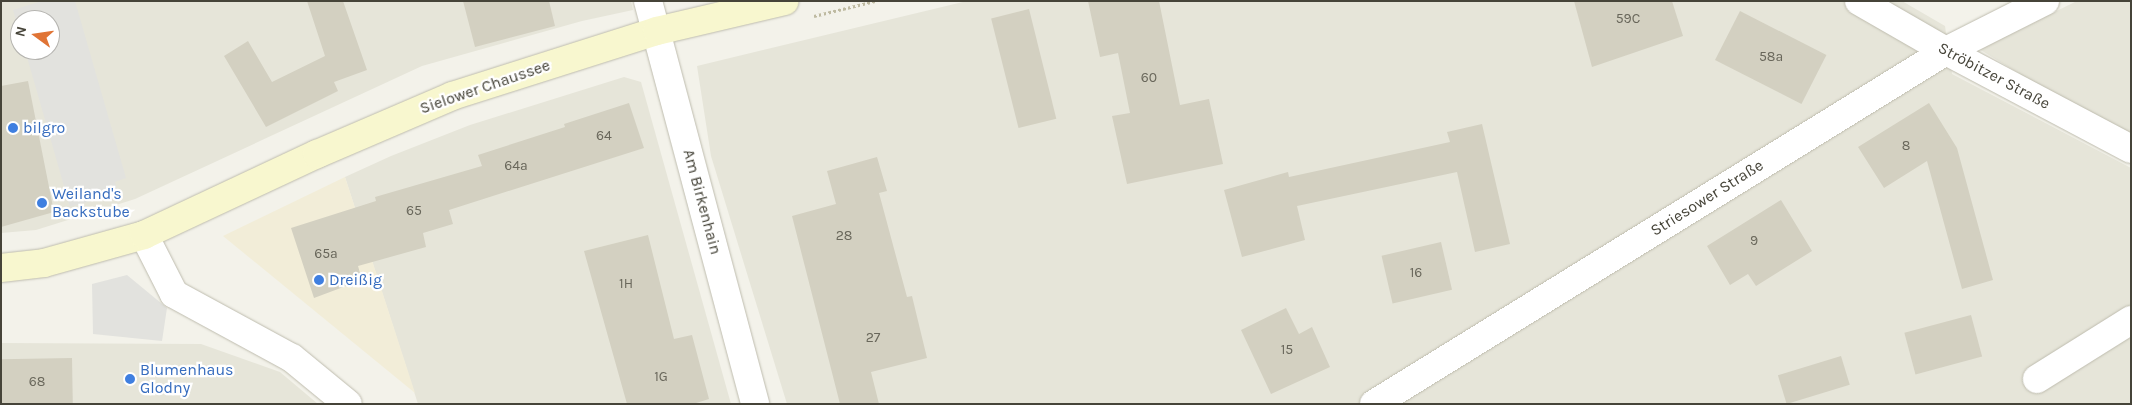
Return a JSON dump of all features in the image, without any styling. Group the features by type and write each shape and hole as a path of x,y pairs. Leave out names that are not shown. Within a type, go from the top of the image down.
{"main road":[{"name":"Sielower Chaussee","path":"1,268 44,263 144,235 317,154 452,96 657,31 785,1"}],"street":[{"name":"Am Birkenhain","path":"648,1 755,404"},
{"name":"Ströbitzer Straße","path":"1859,1 1946,51 2131,148"},
{"name":"Striesower Straße","path":"1374,404 1946,51 2045,1"},
{"path":"144,235 174,294 292,358 348,404"},
{"path":"2037,379 2131,320"}],"shaded area":[{"path":"1,1 631,1 633,10 582,21 422,66 135,199 36,230 1,233"},
{"path":"42,1 75,1 126,178 115,182 118,193 70,207 28,60 60,60 60,10 13,10"},
{"path":"967,1 1902,1 1945,26 1952,74 2131,168 2131,404 787,404 711,156 697,66"},
{"path":"2077,1 2131,1 2131,138 2099,122 1979,49"},
{"path":"624,77 641,82 731,404 418,404 345,177 391,156 470,125"},
{"path":"345,177 415,393 223,236"},
{"path":"127,275 167,308 162,341 93,334 92,284"},
{"path":"1,343 201,344 280,372 318,404 1,404"}],"building":[{"path":"307,1 343,1 367,70 334,82 338,91 266,127 224,56 248,41 272,82 325,56"},
{"path":"463,1 549,1 555,26 475,47"},
{"path":"1088,1 1159,1 1180,105 1209,99 1223,164 1127,184 1112,116 1130,113 1118,53 1100,57"},
{"path":"1574,1 1672,1 1683,36 1592,67"},
{"path":"1029,9 1056,119 1018,128 991,18"},
{"path":"1740,11 1826,55 1801,104 1715,60"},
{"path":"28,81 54,212 1,227 1,86"},
{"path":"629,103 644,148 449,210 453,224 423,233 426,247 358,266 362,280 314,298 291,228 376,201 375,197 482,166 478,155 565,127 564,124"},
{"path":"1929,103 1957,148 1993,280 1962,289 1927,161 1884,188 1858,147"},
{"path":"1482,124 1510,244 1475,252 1457,172 1297,206 1305,240 1242,257 1224,190 1288,172 1289,177 1450,142 1447,132"},
{"path":"877,157 887,191 879,193 907,297 912,296 927,358 871,372 879,404 840,404 792,216 836,204 827,171"},
{"path":"1781,200 1812,251 1756,286 1748,274 1730,285 1707,246"},
{"path":"648,235 674,339 692,335 709,399 693,404 627,404 584,251"},
{"path":"1441,242 1452,290 1393,303 1382,256"},
{"path":"1286,308 1299,334 1312,327 1330,367 1271,394 1241,330"},
{"path":"1971,315 1982,357 1915,374 1904,333"},
{"path":"1841,356 1850,385 1787,404 1778,375"},
{"path":"72,358 73,404 2,404 1,359"}],"place":[{"name":"bilgro","path":"13,128"},
{"name":"Weiland's Backstube","path":"42,203"},
{"name":"Dreißig","path":"319,280"},
{"name":"Blumenhaus Glodny","path":"130,379"}]}
